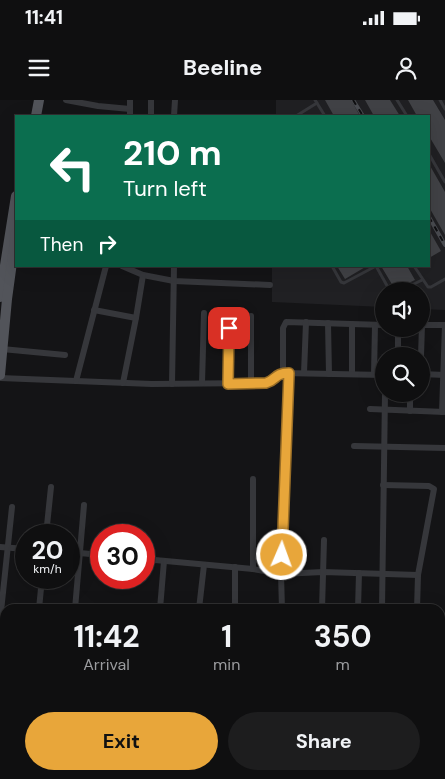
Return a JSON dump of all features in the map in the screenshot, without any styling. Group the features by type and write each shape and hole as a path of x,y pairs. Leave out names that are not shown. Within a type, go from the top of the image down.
{"main road":[{"path":"30,115 32,100"},
{"path":"36,115 39,100"},
{"path":"0,297 1,278 15,201"},
{"path":"0,376 15,242"}],"street":[{"path":"66,100 98,103 130,113 130,100"},
{"path":"151,100 151,115"},
{"path":"174,115 175,100"},
{"path":"76,382 106,267"},
{"path":"124,267 143,275 174,281 270,285"},
{"path":"172,384 174,267"},
{"path":"123,383 143,275"},
{"path":"94,310 136,318"},
{"path":"228,384 230,310"},
{"path":"202,383 204,313"},
{"path":"251,316 251,383"},
{"path":"304,373 306,322"},
{"path":"282,604 286,373 284,324 306,322 375,325"},
{"path":"328,323 329,374"},
{"path":"352,324 352,374"},
{"path":"370,410 444,412 445,325 430,325"},
{"path":"0,376 76,382 228,384 270,382 276,375 286,373 374,374 376,337"},
{"path":"2,348 65,355"},
{"path":"430,374 444,374"},
{"path":"382,604 385,402"},
{"path":"410,402 410,411"},
{"path":"354,446 445,448"},
{"path":"253,478 253,569"},
{"path":"383,485 429,486 434,488 429,525 418,575 417,604"},
{"path":"47,524 51,486"},
{"path":"80,543 84,505"},
{"path":"0,604 3,548 12,507"},
{"path":"322,604 324,540"},
{"path":"155,560 235,567 282,574 323,572 418,575"},
{"path":"160,604 164,561"},
{"path":"200,604 204,564"},
{"path":"234,604 235,567"},
{"path":"358,604 359,573"},
{"path":"39,604 41,589"},
{"path":"75,604 76,589"},
{"path":"0,608 0,621"}],"lane":[{"path":"397,100 406,115"},
{"path":"440,100 445,109"},
{"path":"297,115 316,102 323,115"},
{"path":"430,156 445,182"},
{"path":"333,267 341,282 344,283 374,267"},
{"path":"377,267 385,282"},
{"path":"415,267 422,280 430,288 445,279"},
{"path":"418,282 422,280"}],"shaded area":[{"path":"276,100 445,100 445,310 430,309 430,282 375,282 375,307 272,302 272,267 430,267 430,115 276,115"}],"building":[{"path":"325,100 351,100 359,115 333,115"},
{"path":"365,100 390,100 399,115 373,115"},
{"path":"408,100 433,100 445,120 445,163 430,138 430,115 416,115"},
{"path":"430,166 445,192 445,235 430,209"},
{"path":"430,232 441,251 430,257"},
{"path":"338,267 365,267 345,279"},
{"path":"382,267 408,267 415,280 411,282 391,282"}],"railway":[{"path":"353,100 362,115"},
{"path":"430,219 445,245"}],"route":[{"path":"229,328 228,384 266,383 270,382 278,374 289,373 282,555"}]}
